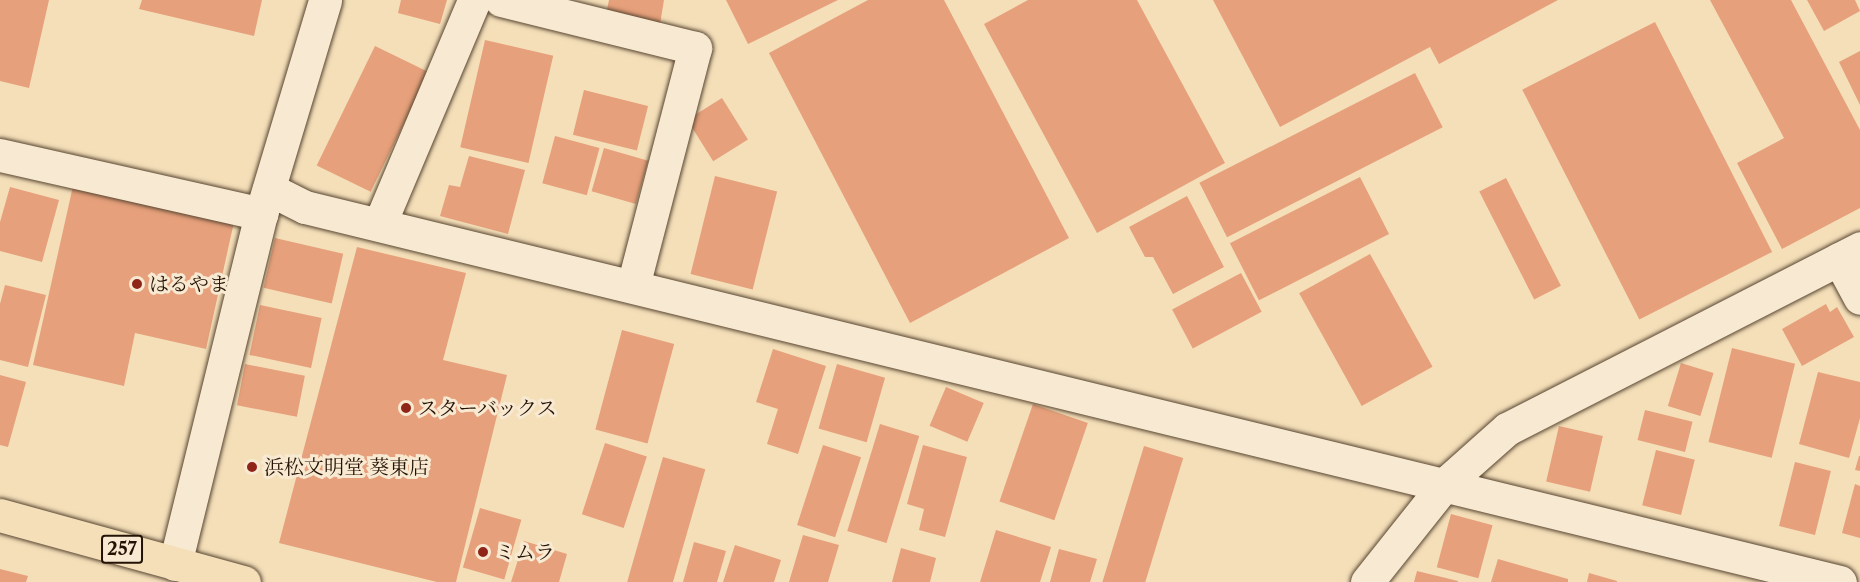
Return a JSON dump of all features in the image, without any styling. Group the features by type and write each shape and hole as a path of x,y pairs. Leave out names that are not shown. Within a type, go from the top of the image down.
{"highway":[{"name":"257","path":"0,515 244,582"}],"street":[{"path":"175,564 265,202 325,0"},
{"path":"380,223 474,0"},
{"path":"501,0 695,48 633,286"},
{"path":"0,155 305,207 380,223 933,363 1445,484 1840,582"},
{"path":"1367,582 1445,484 1508,429 1850,254 1860,298"}],"building":[{"path":"0,0 49,0 29,88 0,81"},
{"path":"142,0 262,0 254,36 139,9"},
{"path":"401,0 447,0 440,24 398,13"},
{"path":"609,0 664,0 660,24 606,14"},
{"path":"726,0 838,0 748,44"},
{"path":"868,0 944,0 1069,238 910,323 769,53"},
{"path":"1028,0 1137,0 1225,163 1097,233 984,24"},
{"path":"1213,0 1558,0 1439,64 1430,47 1280,127"},
{"path":"1710,0 1791,0 1860,130 1860,208 1782,249 1737,163 1784,138"},
{"path":"1807,0 1855,0 1860,11 1824,31"},
{"path":"1655,22 1772,252 1639,320 1522,90"},
{"path":"485,40 553,56 528,163 460,147"},
{"path":"375,46 429,72 371,192 317,166"},
{"path":"1860,51 1860,105 1839,62"},
{"path":"1415,73 1443,127 1227,237 1199,183"},
{"path":"584,90 648,106 637,151 573,135"},
{"path":"722,98 748,140 713,161 687,120"},
{"path":"555,136 599,148 587,195 542,183"},
{"path":"604,148 648,161 636,204 592,191"},
{"path":"469,156 525,170 508,234 440,216 449,185 460,187"},
{"path":"715,176 777,191 753,289 691,274"},
{"path":"1360,177 1389,234 1259,300 1230,243"},
{"path":"1506,178 1561,286 1534,299 1479,192"},
{"path":"73,186 234,222 206,349 135,333 124,386 33,365"},
{"path":"10,187 59,200 42,262 0,251 0,222"},
{"path":"1187,196 1224,267 1173,294 1153,257 1145,257 1129,227"},
{"path":"275,238 343,254 332,303 264,288"},
{"name":"スターバックス","path":"357,247 466,273 443,360 507,375 456,582 437,582 279,543"},
{"path":"1370,254 1433,367 1362,406 1299,293"},
{"path":"1241,273 1262,312 1193,348 1172,310"},
{"path":"5,285 46,295 28,367 0,360 0,304"},
{"path":"1826,304 1830,312 1837,307 1854,337 1802,366 1782,329"},
{"path":"260,305 322,318 311,368 249,355"},
{"path":"622,330 674,344 648,443 595,429"},
{"path":"1732,348 1795,364 1772,458 1709,442"},
{"path":"773,349 826,366 798,454 767,444 778,409 756,402"},
{"path":"1681,363 1714,373 1700,416 1668,406"},
{"path":"245,364 305,376 297,417 237,405"},
{"path":"837,364 885,378 867,442 819,428"},
{"path":"1818,372 1860,382 1860,418 1849,458 1799,444"},
{"path":"0,375 26,382 8,447 0,445"},
{"path":"946,387 984,403 967,442 930,426"},
{"path":"1033,404 1088,423 1054,520 999,501"},
{"path":"1645,410 1693,422 1685,452 1638,440"},
{"path":"880,424 919,436 886,543 847,531"},
{"path":"1559,426 1603,436 1590,492 1546,482"},
{"path":"605,443 647,457 624,528 582,514"},
{"path":"823,445 861,457 835,537 797,525"},
{"path":"923,445 967,457 945,537 919,530 924,509 907,504"},
{"path":"1144,446 1183,458 1145,582 1102,582"},
{"path":"1656,450 1695,460 1681,515 1642,505"},
{"path":"1860,456 1860,471 1855,470"},
{"path":"663,457 705,469 673,582 627,582"},
{"path":"1795,462 1831,471 1815,535 1779,526"},
{"path":"1855,484 1860,486 1860,538 1842,533"},
{"path":"480,508 521,520 504,579 463,568"},
{"path":"1451,514 1493,525 1478,578 1437,567"},
{"path":"996,530 1051,547 1040,582 980,582"},
{"path":"803,535 839,545 828,582 789,582"},
{"path":"524,541 567,554 559,582 511,582"},
{"path":"694,542 726,551 717,582 683,582"},
{"path":"735,545 781,560 774,582 723,582"},
{"path":"901,548 936,558 930,582 892,582"},
{"path":"1059,549 1097,559 1090,582 1050,582"},
{"path":"1498,559 1568,579 1568,582 1491,582"},
{"path":"0,569 28,576 26,582 0,582"},
{"path":"1417,571 1458,581 1458,582 1414,582"},
{"path":"1589,573 1617,581 1617,582 1587,582"}],"place":[{"name":"はるやま","path":"137,284"},
{"name":"スターバックス","path":"406,408"},
{"name":"浜松文明堂 葵東店","path":"252,467"},
{"name":"ミムラ","path":"483,552"}]}
